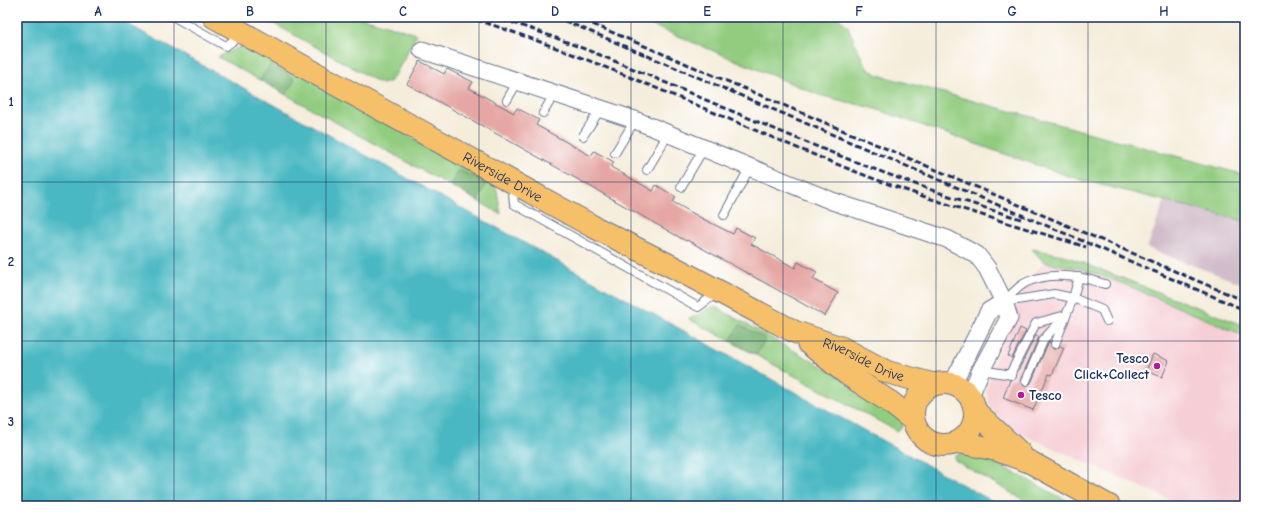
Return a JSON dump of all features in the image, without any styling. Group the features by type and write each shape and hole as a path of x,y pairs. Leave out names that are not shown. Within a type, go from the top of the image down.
{"main road":[{"name":"Riverside Drive","path":"214,17 235,39 511,181 794,332 842,348 887,372 943,384 960,386 973,404 1030,462"},
{"name":"Riverside Drive","path":"794,332 847,374 890,402 913,420 918,431 930,442 944,445 959,442 998,450 1030,462 1109,506"},
{"path":"913,420 914,404 917,398 924,390 943,384"},
{"path":"959,442 970,431 975,419 973,404"}],"street":[{"path":"422,50 634,120 832,201 947,239 977,255 987,268 1004,302 1008,318 981,370 973,404"},
{"path":"943,384 989,311 1004,302"}],"lane":[{"path":"174,17 235,39"},
{"path":"507,100 518,81"},
{"path":"543,113 555,93"},
{"path":"584,136 601,108"},
{"path":"615,152 634,120"},
{"path":"647,170 668,134"},
{"path":"681,188 704,148"},
{"path":"724,215 750,168"},
{"path":"511,181 514,204 698,307 718,292"},
{"path":"1004,302 1026,282 1063,275 1079,277 1105,284"},
{"path":"1055,344 1073,298 1079,277"},
{"path":"1004,302 1054,294 1073,298 1102,310 1107,321"},
{"path":"981,370 1011,375 1036,323 1066,315"},
{"path":"1026,380 1044,339 1066,315"}],"shaded area":[{"path":"1165,200 1245,221 1245,285 1147,248"},
{"path":"1044,262 1082,269 1124,284 1245,336 1245,506 1184,506 1012,430 990,408 986,390 995,360 1026,282"}],"green space":[{"path":"262,17 359,17 417,34 394,77 389,82 382,84"},
{"path":"632,17 836,17 847,25 866,67 878,75 1245,175 1245,221 1074,178 872,108 819,95"},
{"path":"246,44 496,185 501,214 218,57"},
{"path":"271,64 295,79 286,95 260,80"},
{"path":"459,170 486,183 478,201 450,185"},
{"path":"1032,249 1063,255 1245,326 1245,336 1124,284 1082,269 1044,262"},
{"path":"714,306 873,395 902,422 902,427 897,431 689,319"},
{"path":"740,325 766,339 756,355 730,341"},
{"path":"967,453 992,461 1077,506 1034,506 956,461 954,458 956,455"}],"water":[{"path":"17,17 115,17 1001,506 17,506"}],"building":[{"path":"420,61 444,74 447,69 473,82 469,88 514,113 517,108 539,120 536,125 591,156 594,151 614,162 611,167 653,191 656,185 676,197 673,202 705,220 733,234 736,228 755,238 751,244 795,268 798,262 817,272 813,279 838,293 825,316 687,240 686,241 407,84"},
{"path":"1020,328 1026,331 1012,358 1008,356"},
{"path":"1036,335 1039,337 1021,379 1024,386 1031,383 1049,341 1053,349 1060,346 1064,348 1052,375 1049,374 1033,410 1003,398 1010,380 1016,378 1017,373"},
{"name":"Tesco Click+Collect","path":"1153,354 1169,361 1162,377 1146,371"}],"railway":[{"path":"468,17 567,52 887,184 943,203 1086,247"},
{"path":"495,17 562,40 628,66 790,136 855,162 954,198 1021,219"},
{"path":"556,17 1245,310"},
{"path":"576,17 1245,301"}],"place":[{"name":"Tesco Click+Collect","path":"1157,366"},
{"name":"Tesco","path":"1021,395"}]}
